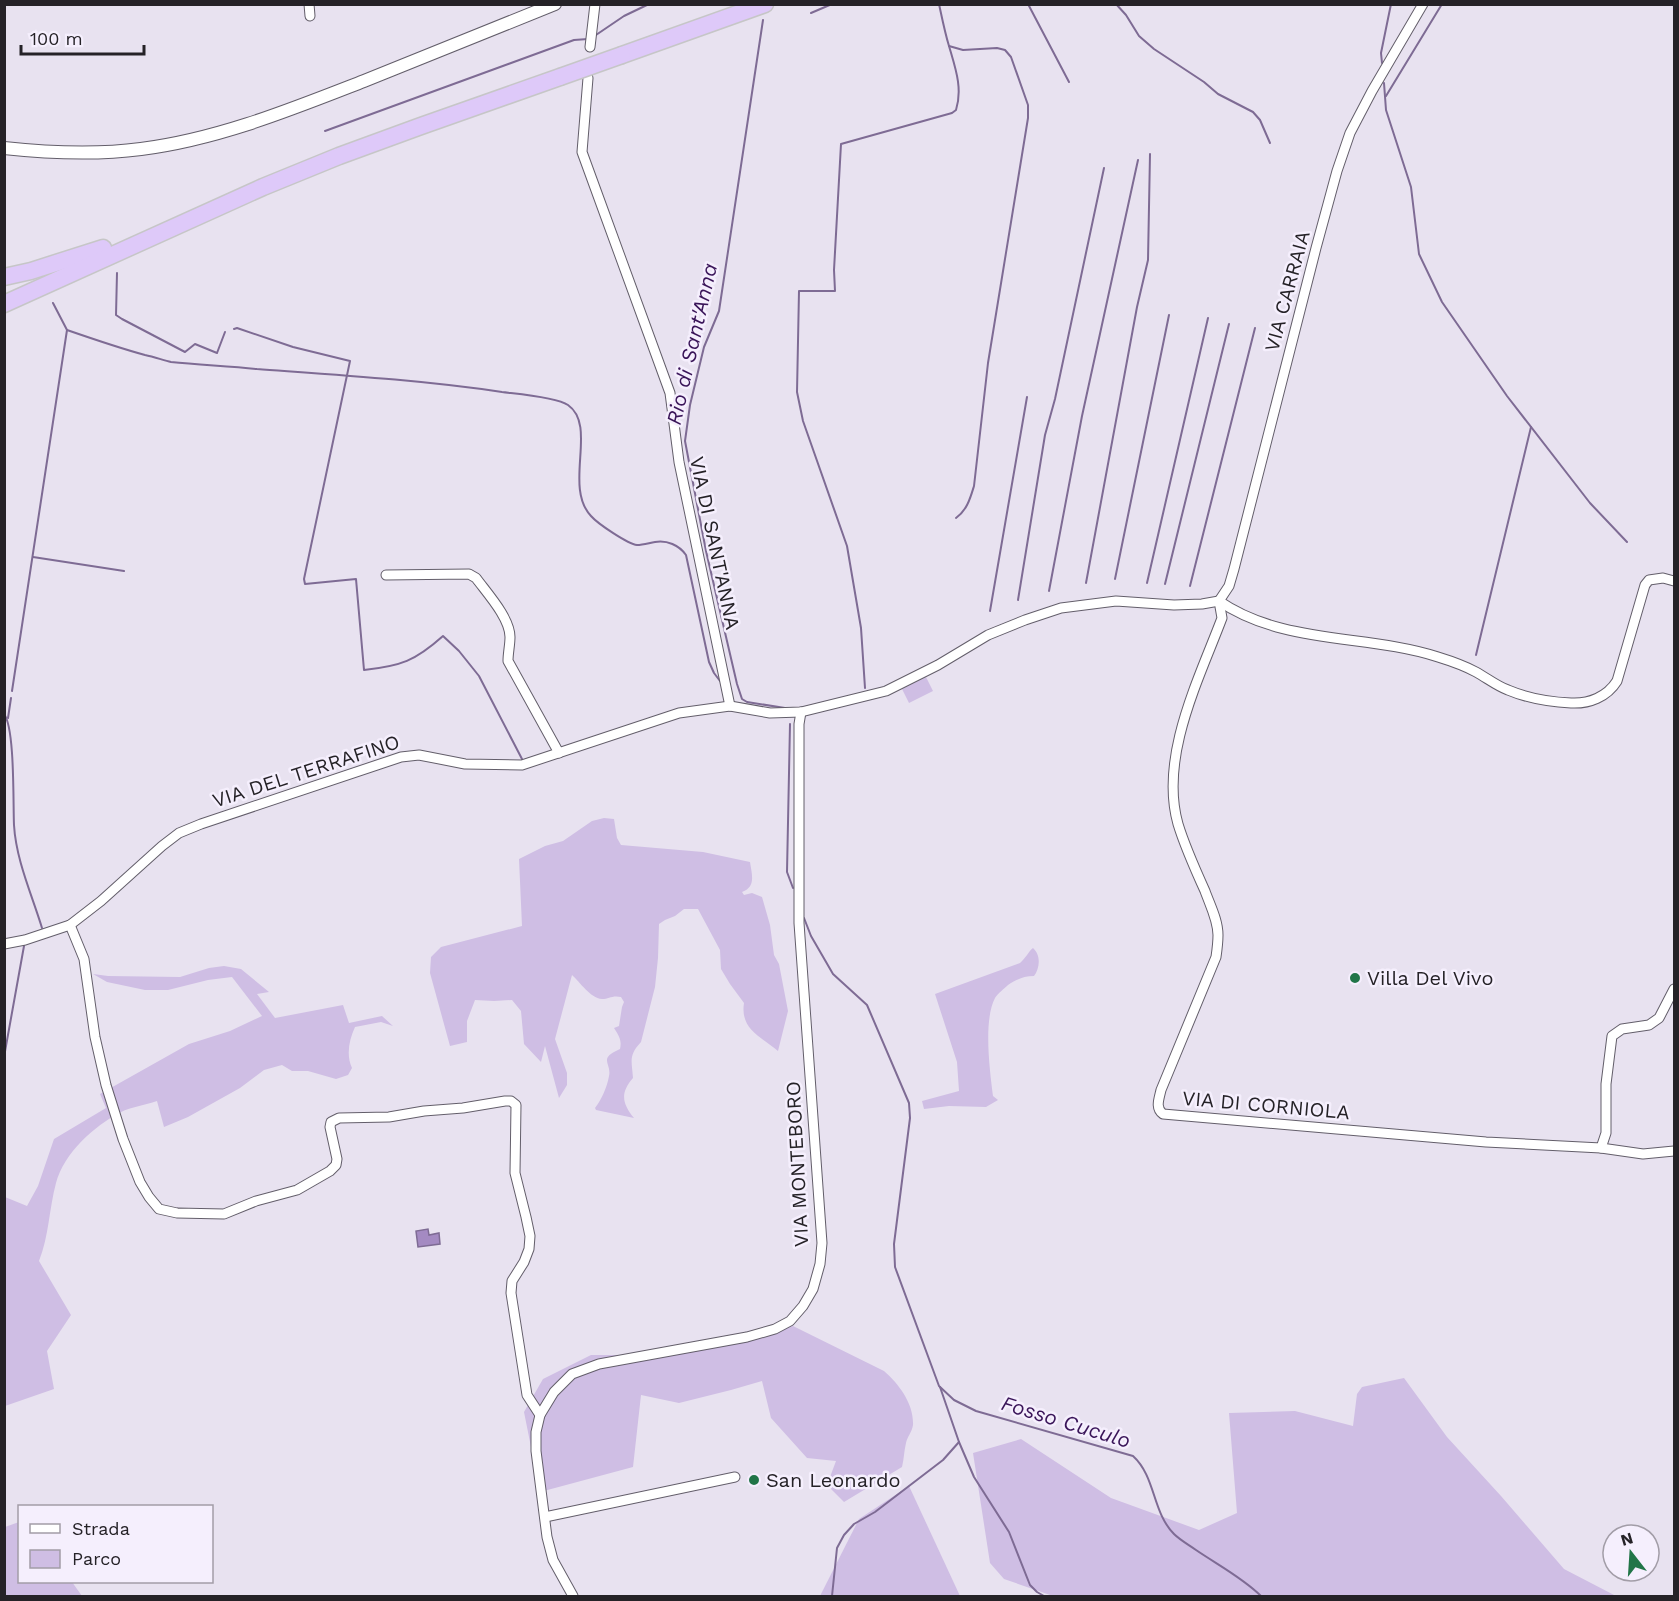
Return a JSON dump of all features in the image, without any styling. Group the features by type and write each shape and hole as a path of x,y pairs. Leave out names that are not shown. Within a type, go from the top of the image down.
{"highway":[{"path":"620,51 733,4"},
{"path":"4,293 307,157 765,4"},
{"path":"4,304 263,187 558,73"},
{"path":"4,277 32,271 103,248"},
{"path":"4,312 70,274"}],"main road":[{"path":"4,148 100,152 141,149 207,136 301,105 555,4"}],"street":[{"path":"309,4 310,16"},
{"path":"591,41 595,4"},
{"name":"VIA CARRAIA","path":"1219,601 1229,586 1234,569 1337,171 1350,133 1423,4"},
{"name":"VIA DI SANT'ANNA","path":"588,78 582,152 670,393 679,462 730,706"},
{"path":"386,575 468,574 476,578 508,624 510,637 508,661 559,753"},
{"path":"1219,601 1235,612 1295,632 1393,646 1427,654 1473,670 1507,690 1537,699 1586,703 1611,691 1617,681 1645,585 1649,579 1674,581"},
{"name":"VIA DEL TERRAFINO","path":"4,944 25,940 70,925 179,833 401,757 419,755 465,764 522,765 679,713 730,706 770,713 801,712 886,690 988,635 1061,608 1116,602 1174,605 1219,601"},
{"name":"VIA DI CORNIOLA","path":"1219,601 1222,618 1179,735 1173,781 1178,823 1214,913 1218,934 1216,957 1161,1090 1159,1111 1163,1114 1233,1121 1486,1142 1601,1148"},
{"name":"VIA MONTEBORO","path":"573,1596 553,1560 547,1537 536,1451 536,1432 540,1415 554,1392 572,1374 599,1364 775,1329 790,1321 803,1306 813,1289 820,1264 822,1243 799,922 799,724 801,712"},
{"path":"70,925 83,953 95,1038 106,1085 123,1139 140,1182 148,1197 159,1209 177,1213 224,1214 256,1201 297,1190 330,1171 336,1165 337,1159 330,1127 332,1122 339,1118 389,1116 505,1101 511,1101 516,1105 515,1173 530,1236 524,1262 512,1281 511,1293 527,1395 540,1415"},
{"path":"1674,989 1659,1018 1648,1025 1622,1029 1612,1036 1607,1065 1606,1133 1601,1148 1643,1154 1674,1151"},
{"path":"545,1517 735,1477"}],"green space":[{"path":"926,677 933,691 909,703 902,689"},
{"path":"604,818 614,819 617,838 621,845 703,852 750,862 751,884 742,892 744,895 752,893 762,897 788,1011 778,1051 748,1026 744,1003 721,969 720,950 698,909 684,909 659,924 655,987 641,1042 632,1055 633,1078 624,1093 627,1108 634,1118 595,1108 606,1089 609,1072 607,1059 613,1052 620,1049 620,1038 614,1028 619,1026 624,1002 621,997 598,998 589,993 572,975 555,1039 567,1073 567,1085 559,1098 545,1046 541,1062 524,1044 521,1011 512,1000 475,1000 467,1021 467,1042 450,1046 430,973 431,957 441,947 522,926 519,859 545,846 563,841 592,821"},
{"path":"1033,948 1039,962 1034,976 1021,978 1008,985 996,996 991,1008 988,1033 989,1061 993,1096 998,1100 986,1107 949,1106 924,1109 922,1101 959,1091 957,1062 935,994 1020,963"},
{"path":"224,966 241,969 269,992 257,994 275,1018 343,1005 349,1023 382,1016 393,1026 381,1022 355,1027 349,1048 352,1068 348,1075 336,1079 308,1071 292,1071 282,1065 264,1070 240,1088 188,1117 164,1127 157,1101 121,1112 81,1142 66,1161 56,1183 45,1242 39,1261 71,1315 47,1351 54,1389 5,1406 5,1197 27,1206 38,1186 54,1139 106,1108 100,1094 189,1044 230,1031 262,1016 232,977 208,980 168,990 145,990 107,982 93,974 180,977"},
{"path":"793,1326 884,1371 900,1388 913,1417 912,1430 907,1441 902,1467 844,1502 827,1485 836,1461 807,1458 771,1418 762,1381 679,1403 641,1395 633,1467 540,1492 524,1412 543,1379 591,1355 622,1355 774,1334"},
{"path":"1404,1378 1447,1437 1564,1569 1616,1596 1053,1596 1004,1579 990,1563 973,1453 1021,1439 1111,1498 1199,1530 1237,1513 1229,1413 1295,1411 1353,1426 1357,1394 1362,1387"},
{"path":"909,1486 960,1596 820,1596 859,1519"},
{"path":"18,1522 18,1583 73,1583 82,1596 5,1596 5,1527"}],"shaded area":[{"path":"428,1229 429,1235 439,1233 440,1244 418,1247 416,1231"}],"waterway":[{"path":"593,37 624,16 649,4"},
{"path":"811,13 832,4"},
{"path":"865,688 861,628 847,546 803,421 797,392 799,291 835,291 834,270 841,144 956,110 959,94 957,78 939,4"},
{"path":"1028,4 1069,82"},
{"path":"1116,4 1139,36 1154,49 1218,94 1253,112 1260,120 1270,143"},
{"path":"1382,63 1381,53 1391,4"},
{"path":"1386,96 1442,4"},
{"name":"Rio di Sant'Anna","path":"763,20 719,311 704,347 690,405 685,441 706,551 742,699 747,702 785,708"},
{"path":"325,131 574,40 588,39"},
{"path":"949,46 963,50 997,48 1005,50 1011,57 1028,105 1028,118 988,363 974,486 965,508 956,518"},
{"path":"1384,83 1386,110 1411,187 1419,254 1442,302 1507,396 1590,503 1627,542"},
{"path":"1086,583 1137,307 1148,260 1150,154"},
{"path":"1049,591 1082,416 1138,160"},
{"path":"1018,600 1045,435 1055,399 1104,168"},
{"path":"117,273 116,315 122,319 185,352 195,344 217,353 225,332"},
{"path":"12,691 67,330 53,303"},
{"path":"1115,579 1169,315"},
{"path":"1147,583 1208,318"},
{"path":"1165,584 1229,324"},
{"path":"1190,586 1255,328"},
{"path":"234,329 350,361 304,579 305,584 356,579 364,670 388,667 407,661 443,636 459,651 479,676 522,759"},
{"path":"67,330 171,362 441,384 536,396 568,405 576,415 580,427 579,473 583,503 595,520 627,541 637,545 668,543 680,548 686,555 709,662 720,681"},
{"path":"990,611 1027,397"},
{"path":"1476,655 1531,427"},
{"path":"33,557 124,571"},
{"path":"8,718 11,698"},
{"path":"4,714 8,722 12,749 15,838 42,928"},
{"name":"Rio di Sant'Anna","path":"790,724 787,872 793,888"},
{"name":"Rio di Sant'Anna","path":"804,918 811,936 833,974 867,1005 909,1103 910,1118 894,1244 895,1267 939,1386 954,1400 976,1411 1133,1456 1146,1474 1162,1515 1174,1534 1238,1577 1261,1596"},
{"path":"4,1057 24,946"},
{"path":"940,1387 974,1477 1009,1532 1030,1585 1044,1596"},
{"path":"832,1596 837,1548 844,1535 854,1524 875,1512 943,1460 959,1442"}],"place":[{"name":"Villa Del Vivo","path":"1355,978"},
{"name":"San Leonardo","path":"754,1480"}],"water label":[{"name":"Fosso Cuculo","path":"1066,1422"}]}
